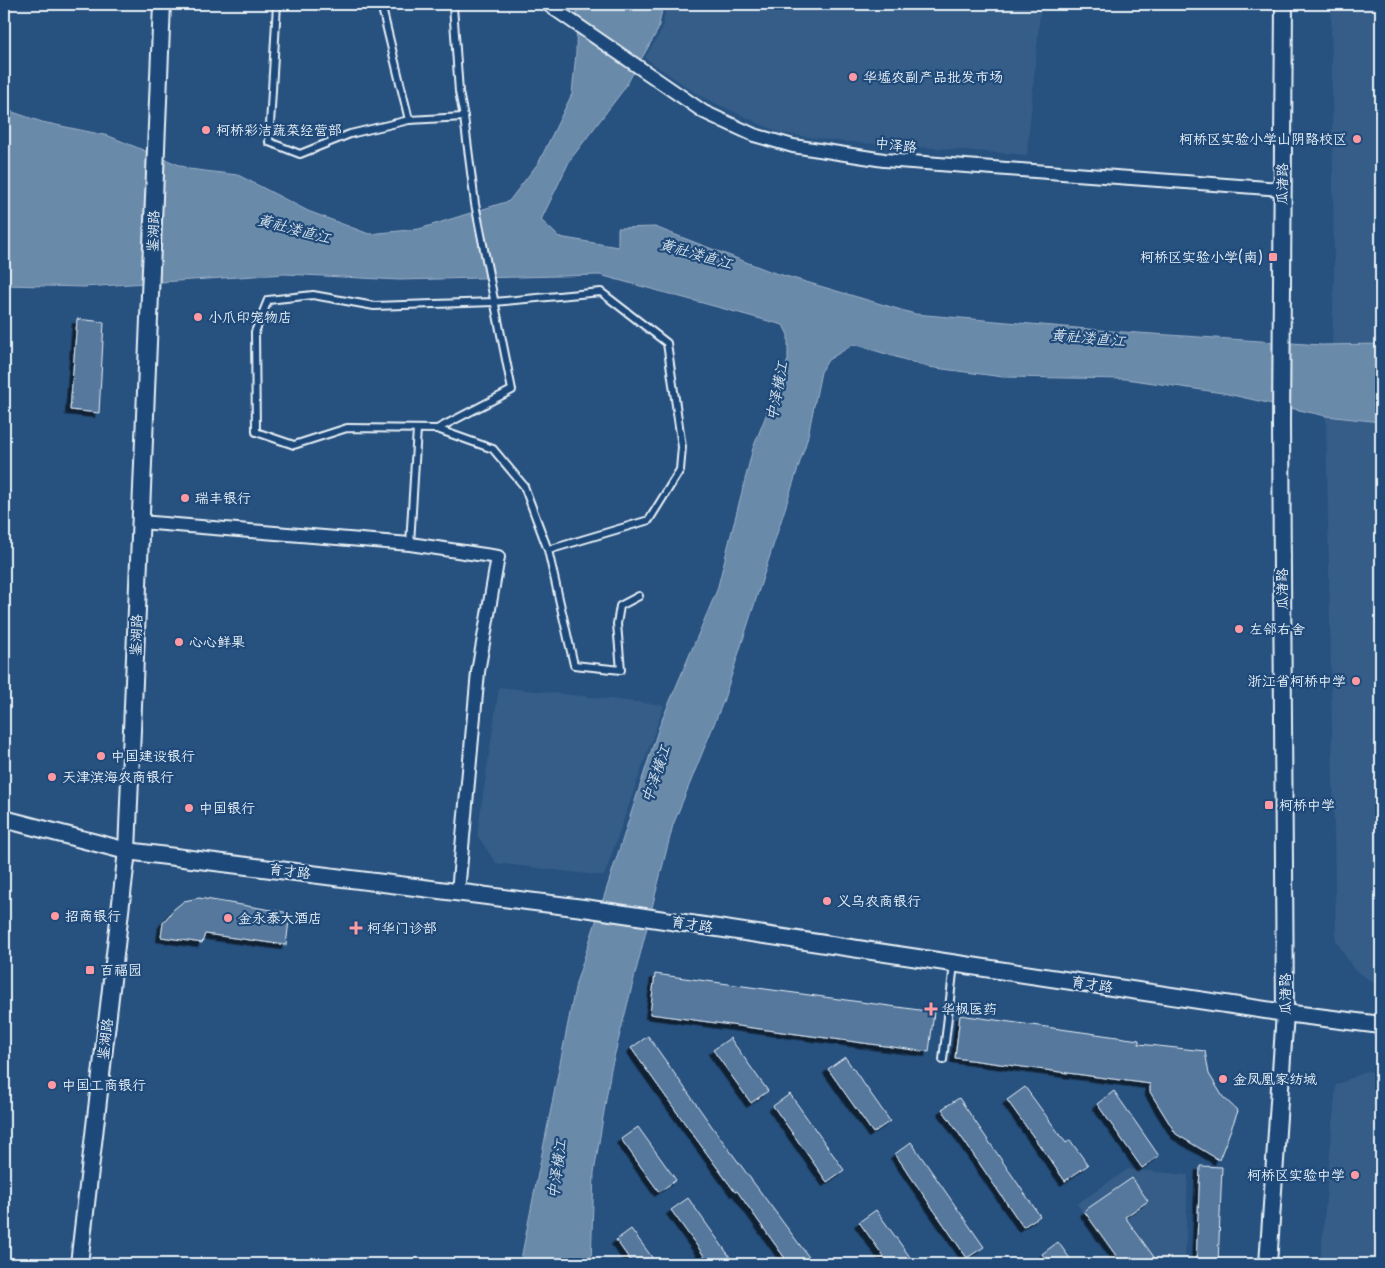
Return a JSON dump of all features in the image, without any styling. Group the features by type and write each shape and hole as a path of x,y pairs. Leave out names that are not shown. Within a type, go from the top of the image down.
{"street":[{"name":"鉴湖路","path":"79,1264 127,851 162,4"},
{"name":"中泽路","path":"547,4 569,17 704,112 754,135 793,146 884,160 1282,190"},
{"name":"瓜渚路","path":"1268,1264 1285,1013 1281,424 1284,4"},
{"path":"140,522 410,544 498,557 478,672 458,892"},
{"name":"育才路","path":"4,819 127,851 591,909 1285,1013 1381,1025"}],"lane":[{"path":"277,4 270,142 300,154 350,134 409,120 464,117"},
{"path":"381,4 409,120"},
{"path":"437,428 512,390 475,204 459,92 453,6 448,4"},
{"path":"548,550 649,520 680,470 682,447 667,343 601,292 494,302 374,306 314,295 268,300 255,332 256,432 294,445 347,428 437,428 493,449 524,486 548,550 574,665 621,670 617,624 620,606 639,596"},
{"path":"410,544 417,429"},
{"path":"943,1060 954,963"}],"shaded area":[{"name":"华墟农副产品批发市场","path":"667,4 1041,4 1027,155 836,141 780,133 700,96 645,58 662,30"},
{"name":"柯桥区实验小学山阴路校区","path":"1331,4 1381,4 1381,344 1332,345 1334,275"},
{"name":"浙江省柯桥中学","path":"1326,416 1381,422 1381,986 1354,970 1336,941"},
{"path":"499,687 664,705 604,876 496,863 477,835"},
{"name":"柯桥区实验中学","path":"1367,1071 1381,1073 1381,1264 1320,1264 1336,1085"},
{"path":"1128,1169 1188,1175 1185,1264 1118,1264 1077,1204"}],"water":[{"path":"577,4 663,4 658,30 624,89 570,160 541,220 559,237 618,247 618,228 655,227 772,272 915,314 1123,332 1322,345 1381,344 1381,422 1326,416 1223,393 1126,379 1003,377 928,367 854,344 828,360 821,372 807,440 723,702 673,825 611,1069 594,1173 591,1264 520,1264 576,983 659,727 717,590 753,448 788,360 788,335 783,325 600,275 399,280 285,274 84,287 4,285 4,109 42,122 109,136 189,169 238,175 308,211 369,234 419,229 509,201 539,162 572,94 576,53"}],"building":[{"path":"77,319 104,322 99,413 70,410"},
{"name":"金永泰大酒店","path":"199,898 290,913 286,945 205,934 202,943 161,937 163,923 173,910 184,901"},
{"path":"655,974 934,1012 929,1052 650,1014"},
{"path":"960,1015 1139,1040 1139,1044 1205,1051 1209,1074 1223,1097 1238,1111 1219,1160 1176,1134 1150,1092 1150,1084 955,1058"},
{"path":"648,1036 713,1128 814,1264 789,1264 737,1191 735,1192 686,1125 631,1048"},
{"path":"730,1038 768,1091 751,1103 713,1050"},
{"path":"845,1057 890,1121 873,1133 828,1069"},
{"path":"1025,1087 1066,1143 1070,1140 1088,1165 1065,1181 1007,1100"},
{"path":"1114,1091 1159,1156 1142,1168 1097,1104"},
{"path":"790,1094 844,1170 827,1182 773,1106"},
{"path":"959,1098 1040,1216 1023,1227 942,1109"},
{"path":"638,1127 676,1180 659,1192 621,1139"},
{"path":"911,1142 984,1247 967,1258 895,1154"},
{"path":"1200,1166 1222,1167 1218,1264 1196,1264"},
{"path":"1132,1178 1148,1201 1125,1217 1159,1264 1122,1264 1084,1211"},
{"path":"688,1198 735,1264 710,1264 671,1210"},
{"path":"876,1210 915,1264 889,1264 859,1222"},
{"path":"631,1229 657,1264 633,1264 616,1240"},
{"path":"1058,1242 1074,1264 1049,1264 1042,1254"}],"place":[{"name":"华墟农副产品批发市场","path":"853,77"},
{"name":"柯桥彩洁蔬菜经营部","path":"206,130"},
{"name":"柯桥区实验小学山阴路校区","path":"1357,139"},
{"name":"柯桥区实验小学(南)","path":"1273,257"},
{"name":"小爪印宠物店","path":"198,317"},
{"name":"瑞丰银行","path":"185,498"},
{"name":"左邻右舍","path":"1239,629"},
{"name":"心心鲜果","path":"179,642"},
{"name":"浙江省柯桥中学","path":"1356,681"},
{"name":"中国建设银行","path":"101,756"},
{"name":"天津滨海农商银行","path":"52,777"},
{"name":"柯桥中学","path":"1269,805"},
{"name":"中国银行","path":"189,808"},
{"name":"义乌农商银行","path":"827,901"},
{"name":"招商银行","path":"55,916"},
{"name":"金永泰大酒店","path":"228,918"},
{"name":"柯华门诊部","path":"356,928"},
{"name":"百福园","path":"90,970"},
{"name":"华枫医药","path":"931,1009"},
{"name":"金凤凰家纺城","path":"1223,1079"},
{"name":"中国工商银行","path":"52,1085"},
{"name":"柯桥区实验中学","path":"1355,1175"}],"water label":[{"name":"黄社溇直江","path":"294,229"},
{"name":"黄社溇直江","path":"696,254"},
{"name":"黄社溇直江","path":"1088,338"},
{"name":"中泽横江","path":"777,391"},
{"name":"中泽横江","path":"656,774"},
{"name":"中泽横江","path":"557,1169"}]}
